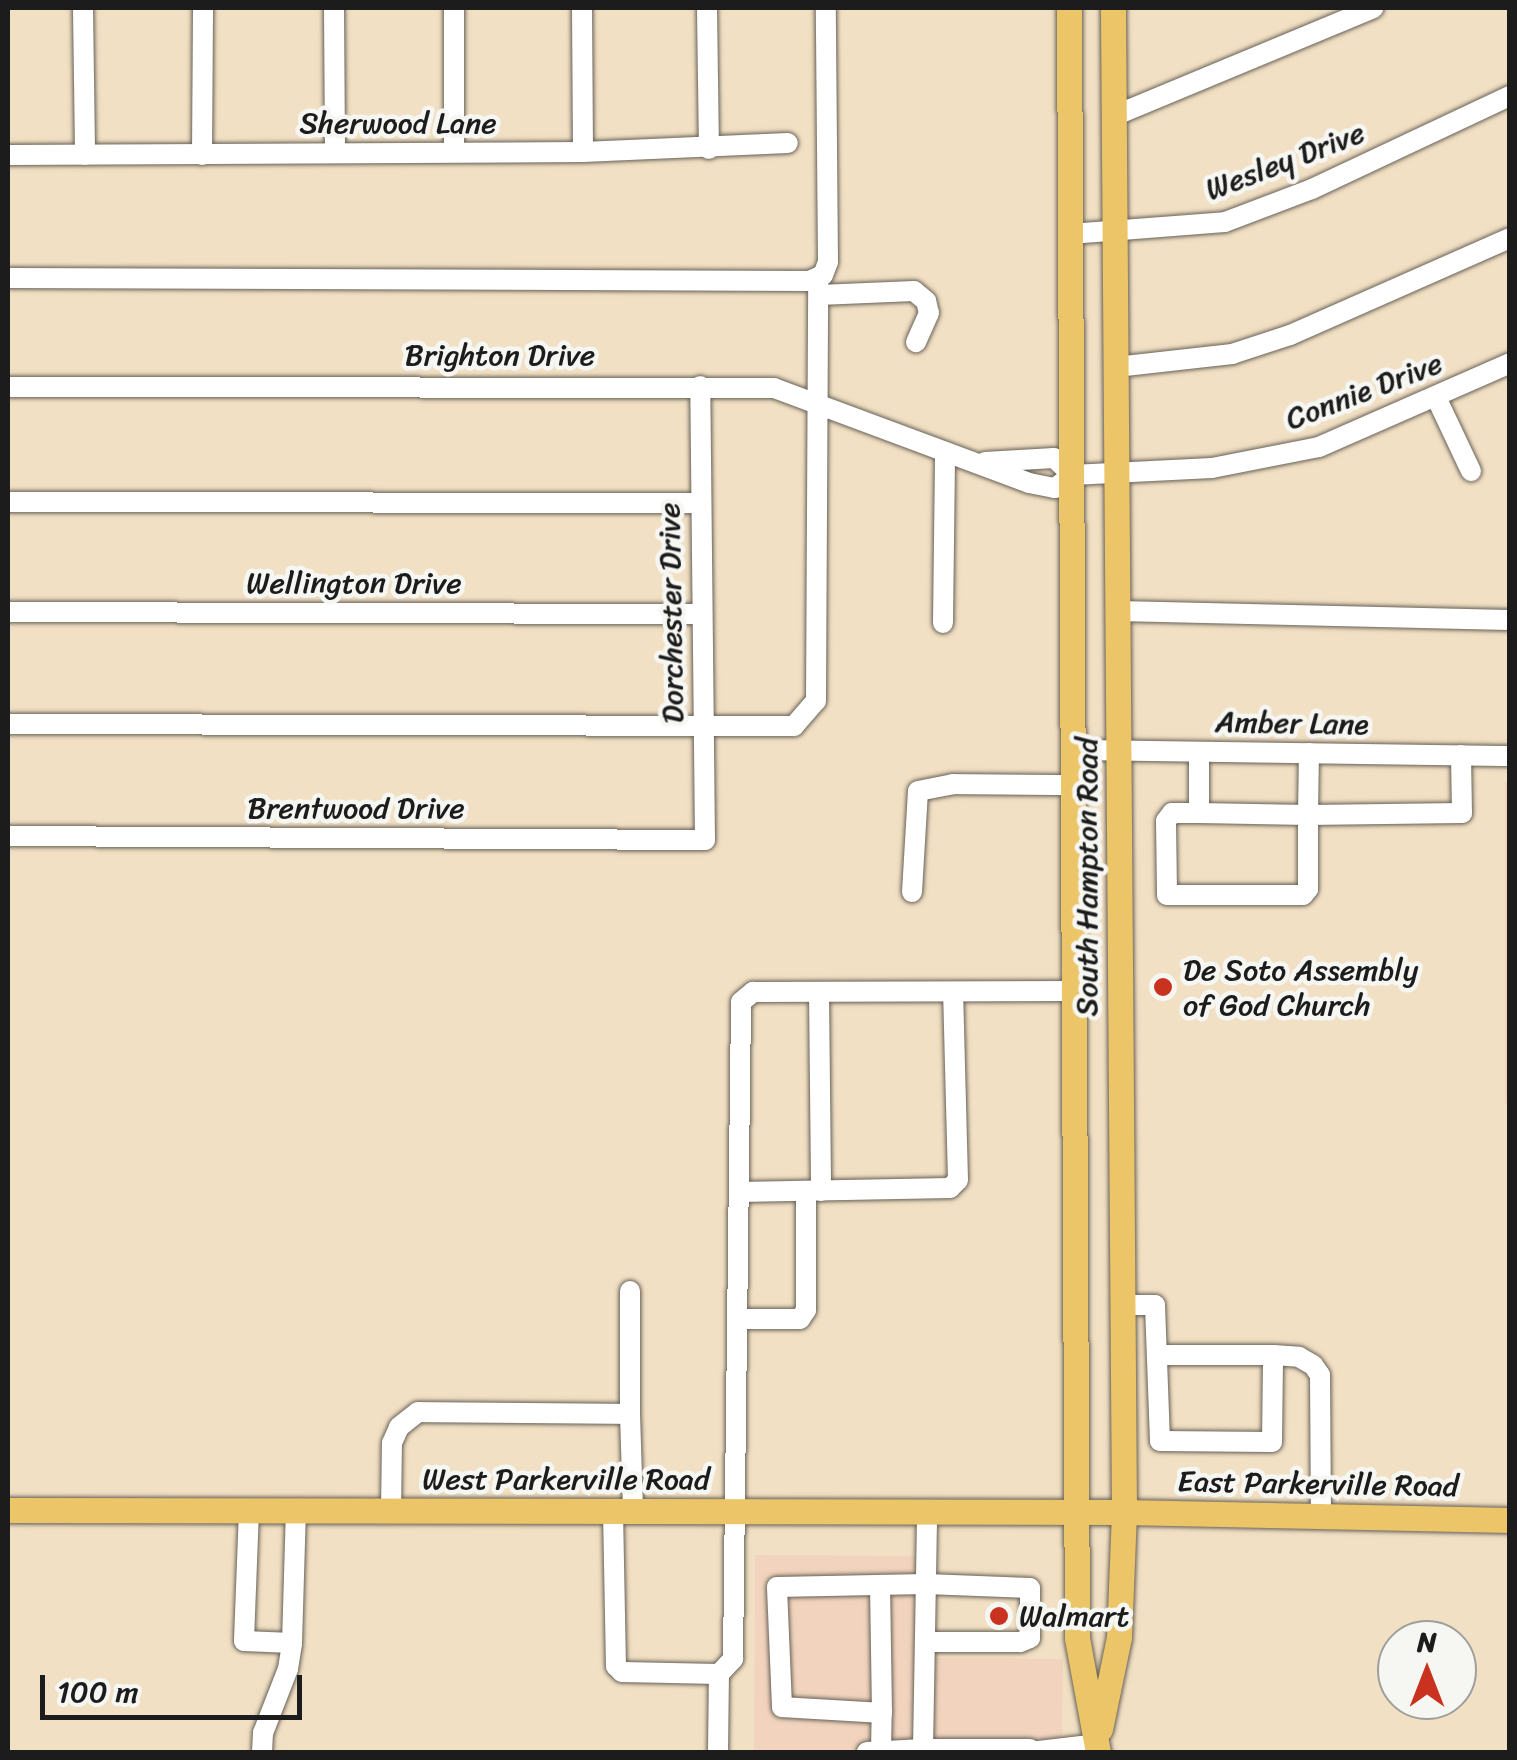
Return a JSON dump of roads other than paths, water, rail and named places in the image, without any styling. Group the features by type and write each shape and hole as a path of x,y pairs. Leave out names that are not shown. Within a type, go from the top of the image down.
{"main road":[{"name":"South Hampton Road","path":"1069,8 1077,1638 1097,1748"},
{"name":"South Hampton Road","path":"1097,1748 1118,1637 1124,1512 1113,8"},
{"name":"West Parkerville Road","path":"8,1510 1124,1512"},
{"name":"East Parkerville Road","path":"1124,1512 1510,1520"}],"street":[{"path":"83,8 84,155"},
{"path":"202,155 203,8"},
{"path":"334,8 335,152"},
{"path":"454,8 454,152"},
{"path":"582,8 583,152"},
{"path":"707,8 709,149"},
{"path":"8,724 794,726 816,701 818,286 828,262 826,8"},
{"path":"1114,116 1374,8"},
{"name":"Wesley Drive","path":"1070,234 1114,234 1226,222 1312,189 1510,96"},
{"name":"Sherwood Lane","path":"8,155 583,152 788,143"},
{"path":"1116,367 1232,354 1290,335 1510,238"},
{"path":"8,278 809,281 818,286 914,291 926,301 929,313 916,342"},
{"name":"Connie Drive","path":"1072,475 1212,468 1319,447 1510,363"},
{"name":"Dorchester Drive","path":"700,386 705,840"},
{"name":"Brighton Drive","path":"8,388 774,388 1029,483 1055,488 1072,475"},
{"path":"1436,397 1471,471"},
{"path":"943,623 945,452"},
{"path":"8,502 700,503"},
{"path":"1117,611 1510,620"},
{"name":"Wellington Drive","path":"8,612 700,614"},
{"name":"Amber Lane","path":"1073,750 1510,756"},
{"path":"1199,752 1199,813"},
{"path":"1309,753 1308,815 1308,889 1303,895 1167,895 1166,821 1172,813 1308,815 1462,813 1460,755"},
{"path":"912,892 918,792 953,784 1074,785"},
{"name":"Brentwood Drive","path":"8,836 705,840"},
{"path":"718,1752 719,1674 733,1659 742,1002 753,992 1074,992"},
{"path":"738,1318 800,1318 806,1310 814,1191 818,992"},
{"path":"739,1192 950,1188 958,1180 953,992"},
{"path":"630,1291 630,1414 616,1666 622,1672 719,1674"},
{"path":"1123,1306 1155,1306 1160,1441 1272,1442 1272,1355"},
{"path":"1159,1355 1272,1355 1298,1357 1313,1364 1320,1375 1321,1516"},
{"path":"391,1510 392,1443 399,1427 418,1412 630,1414"},
{"path":"249,1510 244,1641 292,1643"},
{"path":"262,1752 263,1733 288,1669 292,1643 296,1510"},
{"path":"927,1512 925,1642 931,1750"},
{"path":"882,1712 782,1707 777,1587 926,1584 1030,1588 1032,1632 1020,1642 925,1642"},
{"path":"880,1585 880,1752"},
{"path":"868,1752 1097,1748"}],"place":[{"name":"De Soto Assembly of God Church","path":"1163,987"},
{"name":"Walmart","path":"999,1616"}]}
